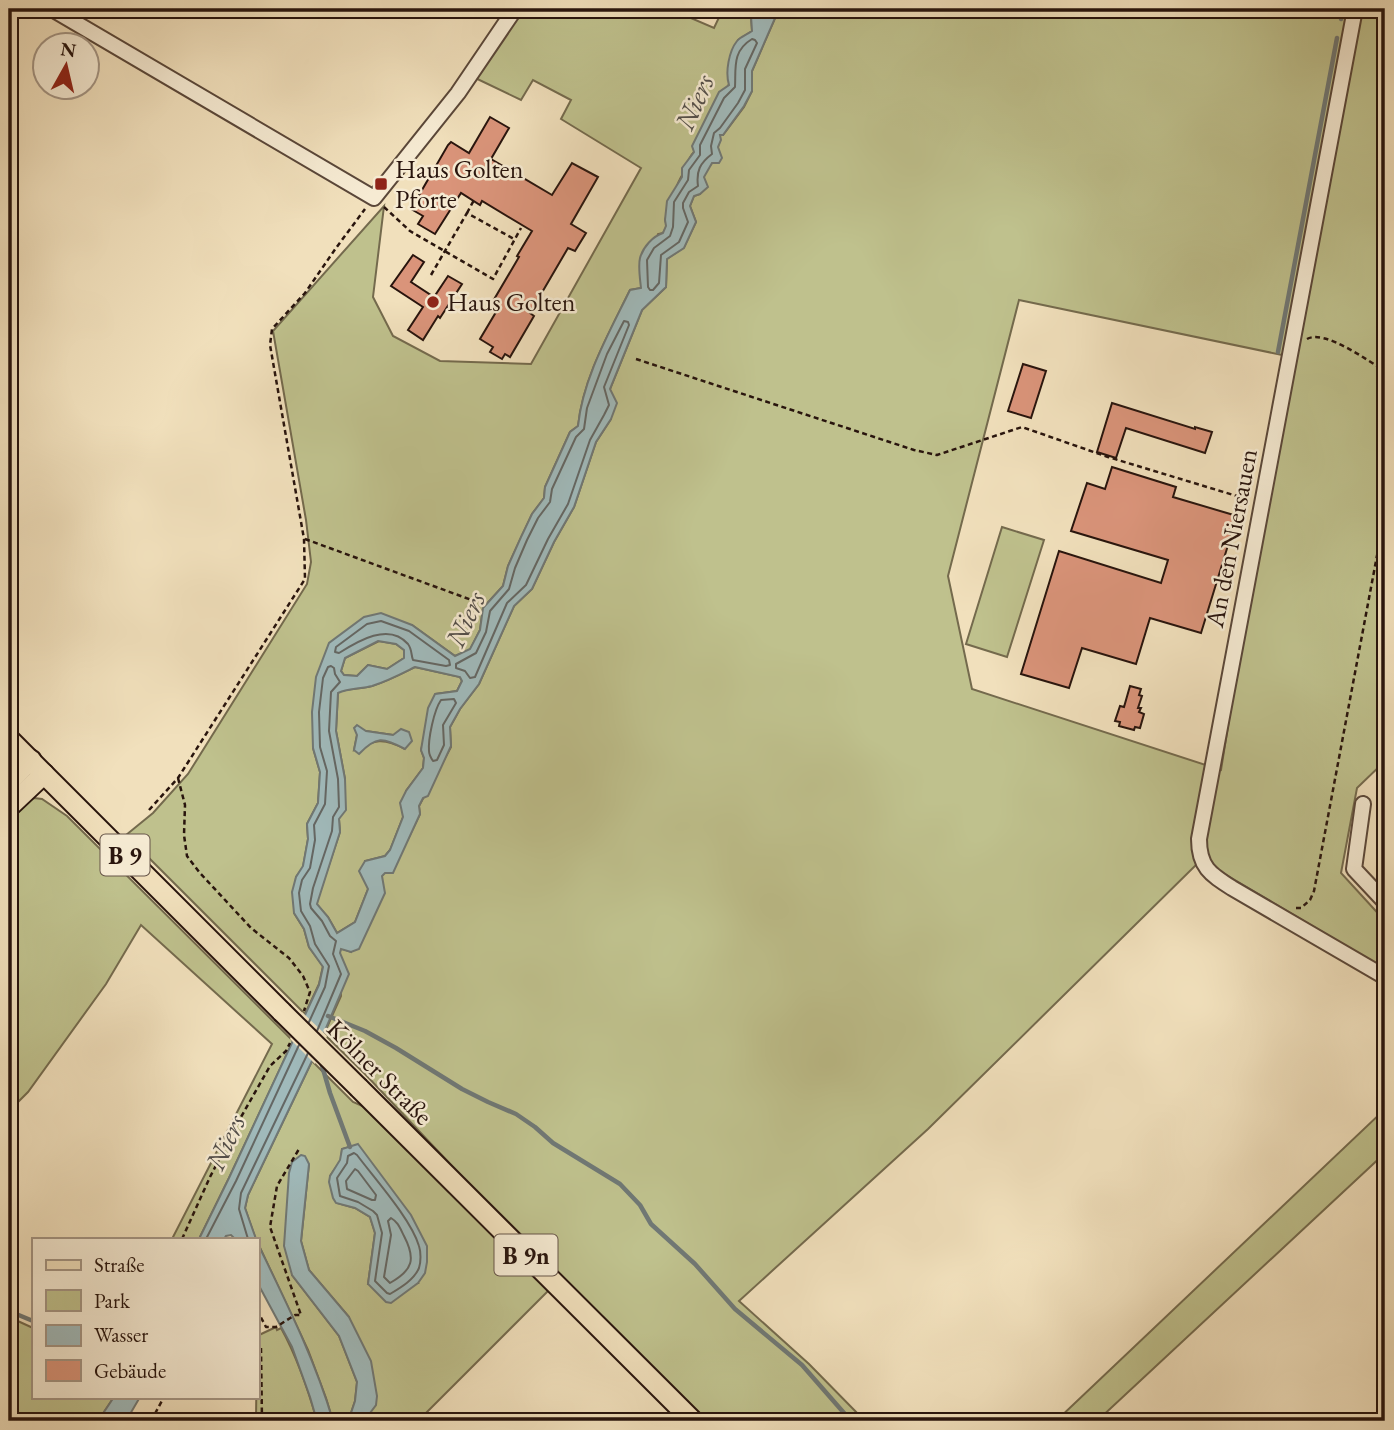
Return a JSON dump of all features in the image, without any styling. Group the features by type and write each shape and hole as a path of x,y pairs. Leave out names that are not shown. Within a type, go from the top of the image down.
{"main road":[{"name":"B 9","path":"9,739 37,767"},
{"path":"9,782 37,767"},
{"path":"9,807 22,796 37,767"},
{"name":"Kölner Straße","path":"37,767 291,1016 359,1088 693,1421"}],"street":[{"path":"52,9 374,198 458,93 515,9"},
{"name":"An den Niersauen","path":"1355,9 1199,839 1199,852 1211,875 1385,977"},
{"path":"1363,804 1353,869 1385,902"}],"path":[{"path":"149,810 178,778 305,579 304,539 270,345 272,329 305,293 374,198 410,231 493,279 521,228"},
{"path":"431,275 474,200"},
{"path":"467,213 514,239"},
{"path":"1305,340 1313,336 1328,338 1385,371"},
{"path":"636,359 914,450 937,455 1022,427 1108,457 1262,504"},
{"path":"1289,908 1301,908 1310,900 1314,891 1385,513"},
{"path":"304,539 477,602"},
{"path":"178,778 185,805 184,835 187,856 251,928 289,958 303,976 310,992 291,1016"},
{"path":"182,1238 241,1117 270,1066 286,1051 291,1041"},
{"path":"259,1314 266,1327 276,1327 295,1315 301,1315 270,1227 277,1186 299,1149"},
{"path":"261,1348 262,1421"},
{"path":"151,1421 163,1398"}],"green space":[{"path":"514,9 670,9 714,28 723,9 754,9 751,16 752,31 738,40 729,84 676,187 665,220 667,226 663,233 658,234 641,288 630,290 606,339 585,391 578,426 570,432 545,487 544,498 532,514 508,566 503,586 483,608 480,630 470,650 455,656 412,625 329,644 313,748 320,772 318,803 307,824 308,839 303,867 296,877 294,913 304,929 309,947 323,966 319,984 305,1014 126,835 153,813 188,774 307,584 311,562 306,520 273,331 384,206 373,297 393,336 440,361 531,364 641,168 561,119 571,100 533,80 521,100 469,75"},
{"path":"779,9 1385,9 1385,761 1357,788 1341,873 1385,921 1385,969 1201,860 928,1129 739,1301 809,1364 865,1421 704,1421 542,1261 324,1034 341,996 341,948 351,952 382,876 408,839 420,814 419,806 451,747 450,727 479,684 514,606 532,589 574,507 596,442 611,419 610,389 642,310 666,287 667,259 684,247 696,222 690,206 694,196 700,194 705,172 712,163 720,135 723,135 744,107 752,91 752,71","holes":["1019,300 1287,356 1221,770 972,689 948,576"]},
{"path":"1002,527 1044,540 1007,657 966,644"},
{"path":"379,641 396,644 404,650 404,658 387,669 368,665 357,676 344,675 341,671 345,658"},
{"path":"415,667 460,677 462,681 457,691 436,694 421,750 423,768 406,791 403,817 390,850 385,856 365,861 368,889 355,922 337,933 316,904 340,832 339,819 345,779 336,731 338,692 372,686","holes":["366,731 393,735 405,749 379,741 354,750 357,735"]},
{"path":"34,798 42,799 67,816 293,1041 199,1238 173,1238 272,1044 141,925 106,984 28,1092 9,1111 9,812"},
{"path":"312,1061 353,1102 367,1108 550,1289 418,1421 333,1421 308,1350 259,1246 259,1238 255,1237 245,1208 248,1195","holes":["350,1147 418,1283 368,1284 375,1233 370,1217 355,1208 337,1203 330,1176 341,1160 342,1149","309,1164 301,1241 309,1270 349,1317 362,1419 351,1413 357,1382 339,1336 292,1275"]},
{"path":"1385,1109 1385,1153 1097,1421 1056,1421"},
{"path":"9,1317 32,1328 32,1398 113,1398 98,1421 9,1421"},
{"path":"276,1327 277,1330 281,1328 306,1385 317,1421 256,1421 256,1398 259,1398 259,1335"}],"water":[{"path":"754,9 779,9 752,71 752,91 723,135 720,135 718,147 722,158 719,163 712,163 704,177 708,187 694,196 690,206 696,222 684,248 667,259 666,287 642,310 610,389 617,403 611,419 596,442 574,507 532,589 514,606 479,684 450,727 451,746 428,796 423,798 419,806 420,814 393,873 385,873 382,876 385,893 359,949 351,952 341,949 340,953 349,974 312,1061 248,1195 245,1208 256,1238 234,1238 231,1235 225,1238 199,1238 319,985 323,967 309,947 304,929 294,913 292,892 296,877 303,866 308,839 307,824 318,803 320,772 313,748 312,712 316,677 329,643 364,617 381,613 412,625 455,656 470,649 480,630 483,608 503,586 508,566 532,514 544,498 545,487 570,432 578,426 585,391 606,339 630,290 641,288 641,254 652,239 663,233 666,226 667,201 682,177 682,168 694,152 692,146 719,92 729,85 727,74 734,45 752,31 751,16","holes":["378,641 396,644 404,650 404,658 387,669 368,665 357,676 344,675 341,671 345,658","415,667 460,677 462,681 457,691 435,694 428,708 421,750 423,768 400,803 403,817 390,850 385,856 365,861 359,871 368,889 355,922 337,933 317,904 340,832 339,819 346,810 345,779 336,731 338,693 378,684"]},
{"path":"357,725 366,731 393,735 401,729 409,732 412,741 405,749 391,742 375,741 359,754 354,750 357,735 354,728"},
{"path":"358,1144 411,1215 427,1246 425,1273 418,1283 391,1303 386,1302 368,1284 375,1233 370,1217 355,1208 336,1203 329,1182 340,1160 342,1149"},
{"path":"301,1155 305,1156 309,1164 301,1241 309,1270 349,1317 371,1361 376,1405 362,1419 351,1413 357,1382 339,1336 292,1275 284,1246 289,1173 292,1162"},
{"path":"259,1246 308,1352 333,1421 317,1421 292,1347 259,1286"},
{"path":"113,1398 139,1398 126,1421 98,1421"}],"pier":[{"path":"302,1012 327,1036 315,1064 290,1039"}],"building":[{"path":"490,117 509,128 491,159 552,195 572,163 598,177 571,224 586,233 575,251 568,248 530,313 534,316 510,357 505,354 502,359 490,352 493,347 480,339 496,312 489,308 532,231 482,201 480,205 461,193 435,234 418,224 423,216 411,209 448,145 451,142 469,153"},
{"name":"Haus Golten","path":"413,255 424,262 411,282 434,297 448,276 462,284 423,340 408,330 423,307 391,286"},
{"path":"1023,364 1046,371 1031,418 1008,411"},
{"path":"1112,403 1212,432 1205,453 1126,428 1116,458 1097,452"},
{"path":"1112,467 1176,487 1173,497 1237,516 1201,633 1150,618 1136,664 1082,648 1069,688 1021,674 1059,551 1161,583 1168,560 1071,531 1087,483 1105,489"},
{"path":"1130,686 1141,689 1138,708 1141,708 1139,712 1144,714 1140,728 1135,727 1134,730 1119,726 1120,722 1115,721 1120,706 1124,707"}],"waterway":[{"path":"1341,19 1343,9"},
{"path":"1278,352 1337,38"},
{"path":"328,1016 365,1031 462,1089 516,1114 553,1143 620,1184 640,1205 651,1224 695,1264 735,1309 802,1365 851,1421"},
{"path":"321,1062 350,1147"},
{"path":"9,1311 32,1321"}],"place":[{"name":"Haus Golten Pforte","path":"381,184"},
{"name":"Haus Golten","path":"433,302"}],"water label":[{"name":"Niers","path":"694,102"},
{"name":"Niers","path":"465,619"},
{"name":"Niers","path":"225,1142"}]}
